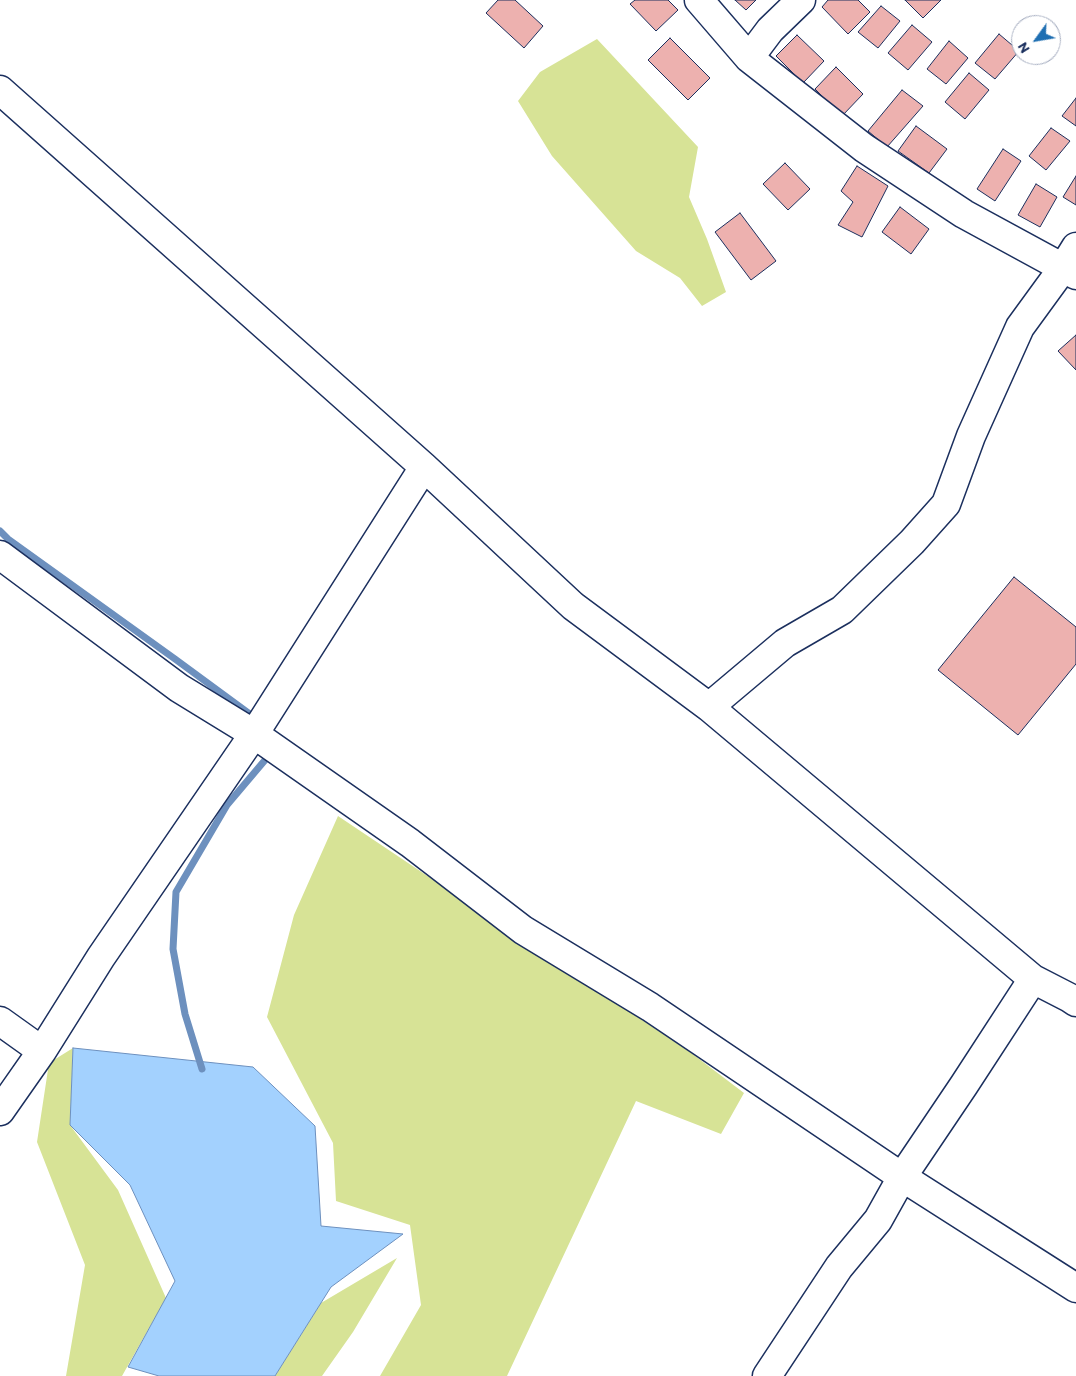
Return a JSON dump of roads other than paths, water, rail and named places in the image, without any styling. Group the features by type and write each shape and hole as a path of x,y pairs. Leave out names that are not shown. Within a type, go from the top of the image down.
{"street":[{"path":"699,0 750,58 864,148 964,214 1072,263 1020,328 970,436 946,504 912,542 842,610 785,643 709,707"},
{"path":"750,58 770,30 801,0"},
{"path":"0,90 424,467 573,606 709,707 1033,979 1076,1002"},
{"path":"0,1111 42,1051 101,957 265,736 424,467"},
{"path":"0,555 179,688 265,736 410,843 523,930 650,1007 902,1176 1076,1288"},
{"path":"767,1376 839,1267 878,1220 902,1176 1033,979"},
{"path":"0,1021 42,1051"}],"water":[{"path":"73,1048 253,1067 315,1126 321,1226 403,1234 331,1287 275,1376 159,1376 128,1367 175,1281 130,1185 70,1125"}],"waterway":[{"path":"0,531 8,539 258,720"},
{"path":"202,1069 185,1014 173,949 176,892 227,805 271,753"}]}
